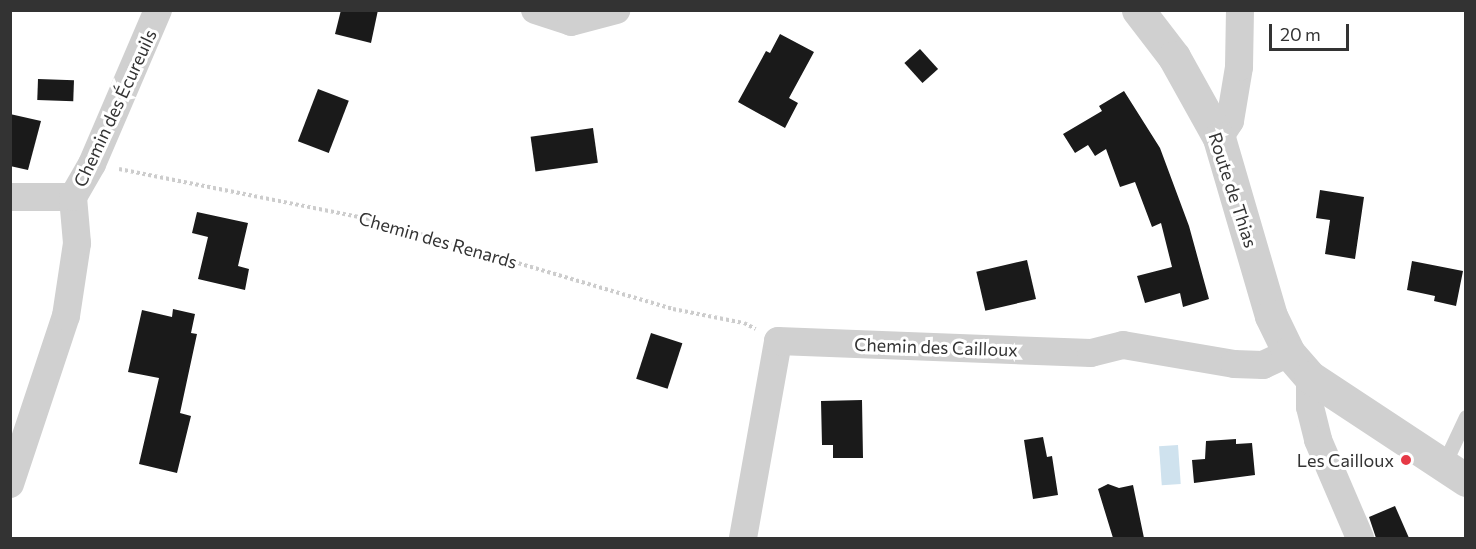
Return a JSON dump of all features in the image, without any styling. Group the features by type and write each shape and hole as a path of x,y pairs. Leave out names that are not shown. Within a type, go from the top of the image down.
{"street":[{"name":"Chemin des Écureuils","path":"10,484 66,316 76,243 73,197 92,164 158,10"},
{"path":"535,10 572,22 616,10"},
{"name":"Route de Thias","path":"1138,10 1174,57 1219,138 1271,316 1289,353 1310,377 1454,473"},
{"path":"1219,138 1230,121 1235,89 1240,10"},
{"path":"10,197 73,197"},
{"path":"743,538 778,340"},
{"name":"Chemin des Cailloux","path":"778,340 1091,353 1123,345 1234,364 1263,365 1289,353"},
{"path":"1310,377 1310,407 1318,440 1360,538"}],"lane":[{"path":"1454,473 1466,417"}],"path":[{"name":"Chemin des Renards","path":"92,164 369,219 673,309 744,323 778,340"}],"water":[{"path":"1178,445 1181,484 1162,485 1159,446"}],"building":[{"path":"341,10 378,10 371,43 335,34"},
{"path":"780,34 814,52 789,98 798,103 785,128 738,102 766,51 770,53"},
{"path":"920,49 938,69 922,83 904,63"},
{"path":"38,79 74,80 73,101 37,100"},
{"path":"318,89 349,101 329,153 298,141"},
{"path":"1124,91 1160,148 1189,226 1209,299 1183,307 1180,293 1145,303 1137,276 1172,267 1161,223 1152,227 1135,182 1120,187 1106,149 1095,156 1088,145 1075,153 1063,134 1102,111 1099,106"},
{"path":"10,114 41,121 28,170 10,166"},
{"path":"593,128 598,163 535,171 531,137"},
{"path":"1320,190 1364,197 1355,259 1325,254 1330,220 1316,218"},
{"path":"197,212 248,223 238,266 249,269 245,290 198,279 208,237 192,233"},
{"path":"1027,260 1036,299 985,311 976,272"},
{"path":"1412,261 1463,271 1456,306 1434,301 1435,296 1407,290"},
{"path":"173,309 195,314 191,333 197,334 180,413 191,416 177,473 139,464 159,378 128,372 142,310 172,317"},
{"path":"651,333 682,343 668,389 636,379"},
{"path":"862,400 863,458 833,458 833,445 822,445 821,401"},
{"path":"1043,437 1047,457 1052,456 1058,495 1033,499 1024,440"},
{"path":"1236,439 1236,444 1252,443 1255,475 1194,483 1192,460 1205,459 1206,441"},
{"path":"1108,484 1119,488 1133,485 1144,538 1113,538 1098,489"},
{"path":"1395,506 1409,538 1376,538 1369,517"}],"place":[{"name":"Les Cailloux","path":"1406,460"}]}
